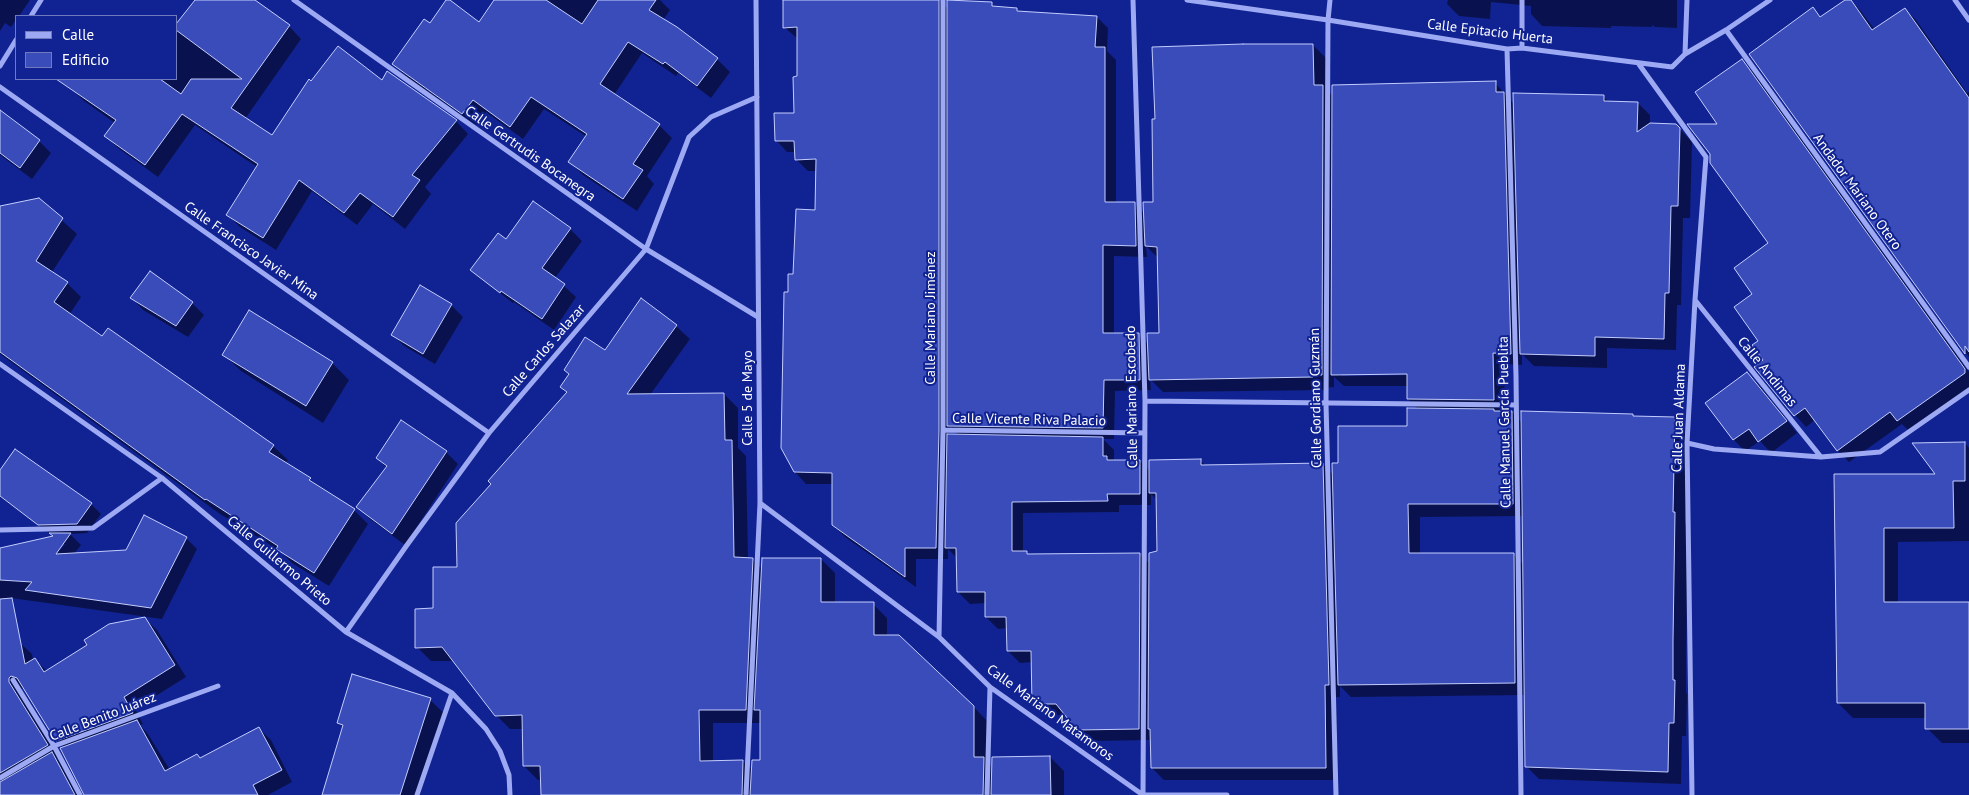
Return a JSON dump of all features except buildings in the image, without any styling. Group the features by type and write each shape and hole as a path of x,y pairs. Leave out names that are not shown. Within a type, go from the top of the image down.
{"street":[{"path":"32,15 42,0"},
{"name":"Calle Gertrudis Bocanegra","path":"294,0 646,249 758,317"},
{"name":"Calle 5 de Mayo","path":"746,795 760,504 756,0"},
{"name":"Calle Mariano Jiménez","path":"939,637 943,430 943,0"},
{"name":"Calle Mariano Escobedo","path":"1133,0 1145,401 1143,795"},
{"name":"Calle Epitacio Huerta","path":"1187,0 1328,20 1507,49 1522,48 1672,67 1684,54 1726,30 1770,0"},
{"name":"Calle Gordiano Guzmán","path":"1330,0 1328,20 1326,404 1336,795"},
{"path":"1522,0 1522,48"},
{"path":"1684,54 1687,0"},
{"path":"1955,0 1969,20"},
{"name":"Andador Mariano Otero","path":"1726,30 1969,367"},
{"path":"0,66 15,42"},
{"name":"Calle Manuel García Pueblita","path":"1507,49 1516,405 1521,795"},
{"name":"Calle Juan Aldama","path":"1638,64 1706,157 1687,443 1692,795"},
{"name":"Calle Francisco Javier Mina","path":"0,87 489,433"},
{"name":"Calle Carlos Salazar","path":"346,632 489,433 646,249 689,137 711,117 757,97"},
{"name":"Calle Andimas","path":"1695,300 1821,457"},
{"name":"Calle Guillermo Prieto","path":"0,364 162,478 346,632 452,693 486,729 500,751 509,775 510,795"},
{"path":"1687,443 1714,450 1821,457 1880,452 1969,390"},
{"path":"1145,401 1516,405"},
{"name":"Calle Vicente Riva Palacio","path":"943,430 1145,434"},
{"path":"0,530 93,528 162,478"},
{"name":"Calle Mariano Matamoros","path":"760,504 939,637 990,686 1143,795"},
{"path":"13,680 54,746 80,795"},
{"name":"Calle Benito Juárez","path":"0,778 54,746 218,686"},
{"path":"987,795 990,686"},
{"path":"417,795 452,693"},
{"path":"1143,795 1227,795"}]}
